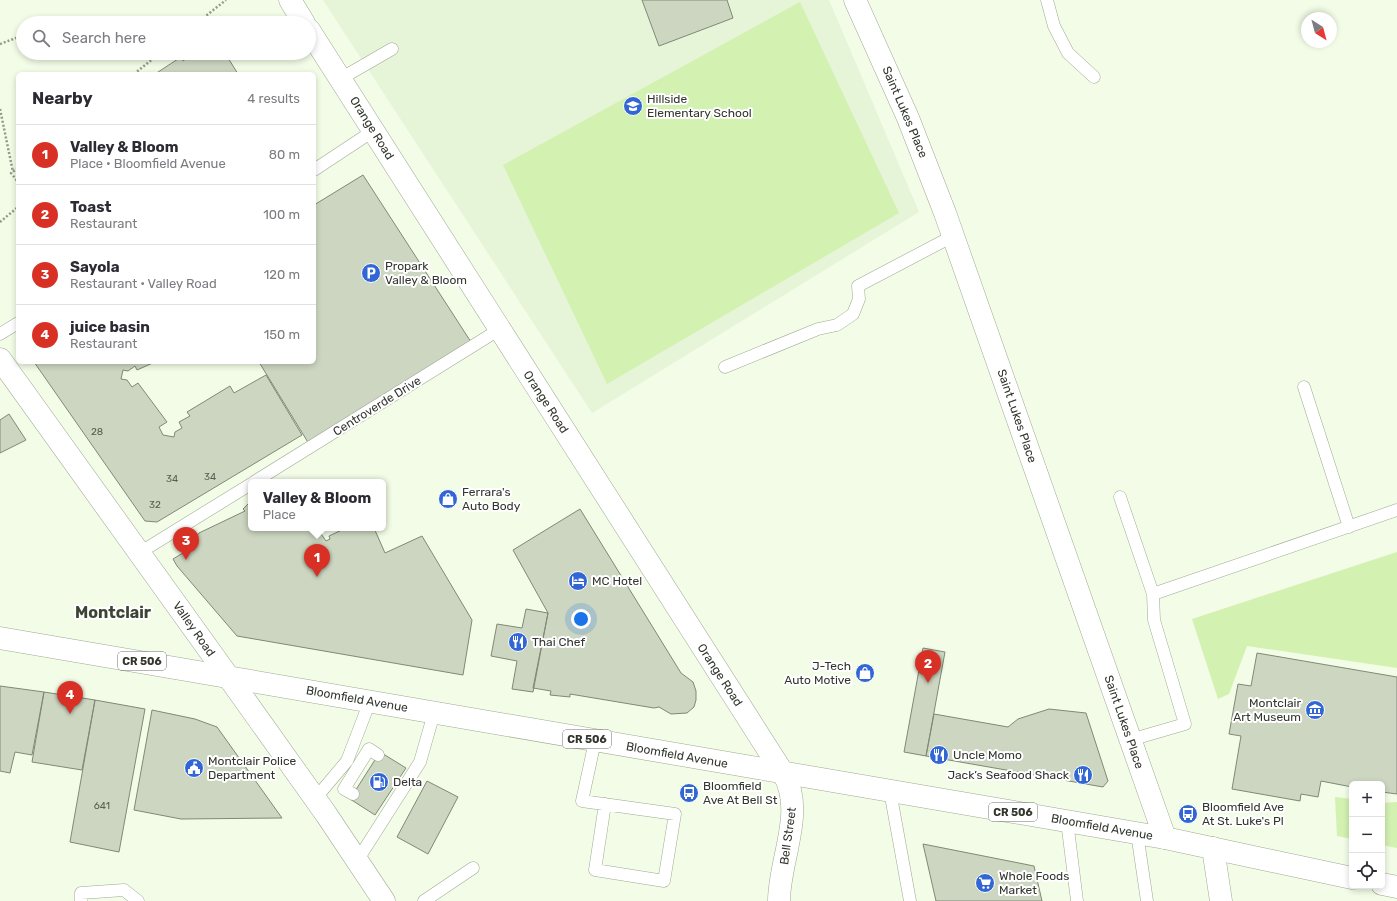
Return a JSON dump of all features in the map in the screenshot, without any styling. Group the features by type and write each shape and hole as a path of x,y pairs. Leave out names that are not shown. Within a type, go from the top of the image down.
{"street":[{"path":"290,0 300,16"},
{"name":"Saint Lukes Place","path":"856,0 908,118 953,236 1165,838"},
{"name":"Orange Road","path":"316,41 783,773"},
{"name":"Valley Road","path":"0,359 315,798 384,901"},
{"name":"Bloomfield Avenue","path":"0,638 370,700 434,713 1137,833 1349,877"},
{"name":"Bell Street","path":"779,901 792,813 791,792 783,773"},
{"path":"1214,848 1221,901"},
{"path":"1385,885 1397,888"}],"lane":[{"path":"1047,0 1054,26 1068,53 1094,77"},
{"path":"340,79 392,49"},
{"path":"316,169 374,131"},
{"path":"725,367 818,329 837,325 853,314 859,299 858,286 953,236"},
{"path":"0,334 16,324"},
{"name":"Centroverde Drive","path":"259,479 500,329"},
{"path":"1304,386 1349,527"},
{"path":"139,553 248,486"},
{"path":"1120,497 1152,594 1154,620 1185,724 1130,740"},
{"path":"1152,594 1397,510"},
{"path":"315,798 346,761 370,700"},
{"path":"357,861 383,813 408,774 420,762 434,713"},
{"path":"595,740 582,801 605,804 675,814 664,880 595,870 605,804"},
{"path":"353,794 344,788 362,771 369,749 378,755"},
{"path":"346,761 362,771"},
{"path":"890,791 910,901"},
{"path":"1067,821 1077,901"},
{"path":"1137,833 1147,901"},
{"path":"424,901 473,868"},
{"path":"81,901 81,893 124,890 138,901"}],"path":[{"path":"206,16 226,0"},
{"path":"0,44 16,38"},
{"path":"136,72 151,60"},
{"path":"0,109 13,172 11,173 16,179"},
{"path":"0,222 16,209"}],"shaded area":[{"name":"Hillside Elementary School","path":"323,0 829,0 919,212 592,413"}],"green space":[{"path":"800,2 899,213 607,384 503,165"},
{"path":"1397,552 1397,668 1247,646 1229,694 1218,699 1192,619"},
{"path":"1335,797 1349,799 1349,838 1337,836"},
{"path":"1397,802 1397,848 1385,846 1385,803"}],"building":[{"path":"642,0 727,0 733,18 659,46"},
{"path":"176,60 229,60 237,72 158,72"},
{"name":"Propark Valley & Bloom","path":"363,175 471,342 309,444 260,364 316,364 316,204"},
{"path":"35,364 150,364 137,370 135,366 128,371 123,370 121,379 127,380 132,387 138,383 167,422 159,427 163,435 174,437 175,432 182,428 179,422 190,416 187,412 230,386 234,393 266,375 302,435 157,522 145,521"},
{"path":"9,414 26,440 0,453 0,420"},
{"path":"248,504 248,531 319,531 326,541 330,539 329,536 340,531 375,531 385,553 422,536 472,620 463,675 237,636 177,566 173,559 183,553 182,551 184,550 182,547 190,542 194,546 196,545 193,541 199,533 245,511 243,509"},
{"name":"MC Hotel","path":"580,509 681,673 693,682 696,691 696,700 694,707 687,713 671,714 659,707 654,708 570,694 570,697 550,695 551,691 533,688 548,613 513,550"},
{"name":"Thai Chef","path":"526,609 548,613 533,692 512,689 517,661 491,656 497,624 522,628"},
{"path":"923,648 945,652 926,756 904,752"},
{"name":"Montclair Art Museum","path":"1257,653 1397,677 1397,794 1385,792 1385,781 1349,781 1349,786 1321,781 1318,797 1301,794 1300,801 1232,789 1241,736 1229,734 1238,684 1251,686"},
{"path":"0,686 44,692 32,755 15,752 10,773 0,771"},
{"path":"44,692 95,700 82,770 32,762"},
{"path":"95,700 145,709 119,852 70,842"},
{"path":"1049,709 1086,713 1108,781 1103,787 926,756 934,714 1008,727 1018,719"},
{"name":"Montclair Police Department","path":"152,710 195,719 217,727 282,818 181,819 134,810"},
{"name":"Delta","path":"380,752 406,768 375,815 350,799"},
{"path":"427,781 458,797 428,854 397,837"},
{"name":"Whole Foods Market","path":"923,844 1034,866 1042,901 936,901"}],"place":[{"name":"Hillside Elementary School","path":"633,106"},
{"name":"Propark Valley & Bloom","path":"371,273"},
{"name":"Ferrara's Auto Body","path":"448,499"},
{"name":"Sayola","path":"186,560"},
{"name":"Valley & Bloom","path":"317,577"},
{"name":"MC Hotel","path":"578,581"},
{"name":"Thai Chef","path":"518,642"},
{"name":"J-Tech Auto Motive","path":"865,673"},
{"name":"Toast","path":"928,683"},
{"name":"Montclair Art Museum","path":"1315,710"},
{"name":"juice basin","path":"70,714"},
{"name":"Uncle Momo","path":"939,755"},
{"name":"Montclair Police Department","path":"194,768"},
{"name":"Jack’s Seafood Shack","path":"1083,775"},
{"name":"Delta","path":"379,782"},
{"name":"Bloomfield Ave At Bell St","path":"689,793"},
{"name":"Bloomfield Ave At St. Luke's Pl","path":"1188,814"},
{"name":"Whole Foods Market","path":"985,883"}],"district":[{"name":"Montclair","path":"113,612"}]}
